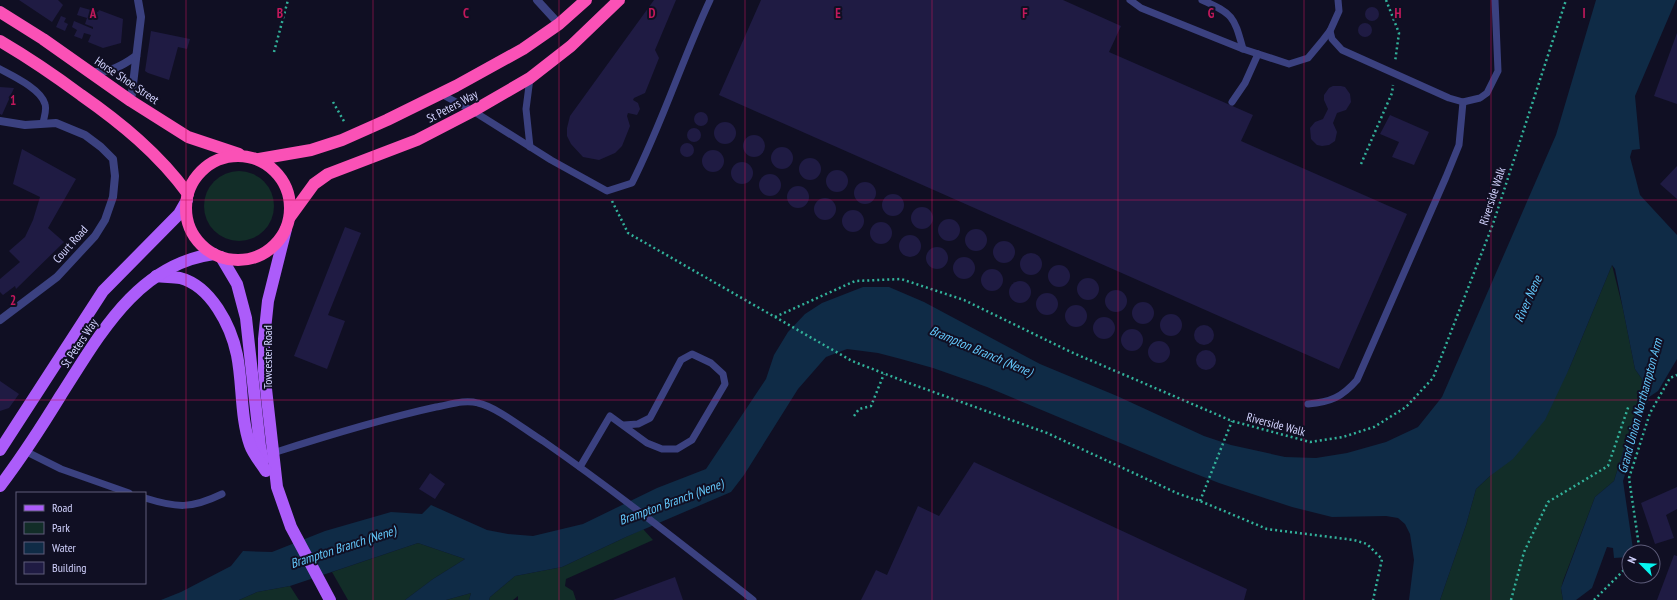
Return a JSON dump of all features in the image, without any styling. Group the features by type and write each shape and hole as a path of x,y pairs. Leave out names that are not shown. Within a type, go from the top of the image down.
{"highway":[{"name":"St Peters Way","path":"259,159 311,150 342,140 441,94 523,49 559,24 586,0"},
{"name":"St Peters Way","path":"290,217 314,184 328,174 417,140 473,111 530,78 571,46 619,0"},
{"name":"Horse Shoe Street","path":"0,12 43,39 131,101 188,137 245,156"},
{"path":"0,41 34,60 109,115 176,176 187,197"},
{"path":"245,156 259,159 273,169 286,187 291,204 290,217 286,229 279,240 269,250 256,257 242,260 218,256 198,242 190,228 186,214 187,197 200,172 212,162 227,157 245,156"}],"main road":[{"name":"St Peters Way","path":"2,443 103,291 179,214 187,197"},
{"name":"Towcester Road","path":"286,229 268,302 264,339 264,371 277,487 291,527 330,600"},
{"name":"St Peters Way","path":"0,486 25,451 115,314 136,292 170,267 190,259 218,256"},
{"name":"Towcester Road","path":"218,256 237,284 246,318 260,446 266,471 277,487"},
{"path":"156,276 180,278 190,282 210,298 222,315 237,355 246,431 250,447 266,471"},
{"path":"2,443 25,451"}],"street":[{"path":"537,0 559,24"},
{"path":"131,101 141,18 140,1"},
{"path":"90,72 103,73 136,56"},
{"path":"0,121 25,125 43,123"},
{"name":"Court Road","path":"0,319 56,278 95,236 105,220 113,197 115,176 113,159 101,147 85,135 56,122 43,123"}],"lane":[{"path":"441,94 473,111 530,147 607,191 632,183 650,146 690,44 710,0"},
{"path":"1130,0 1141,8 1243,49 1289,64 1308,58 1330,31 1339,11 1338,0"},
{"path":"1202,0 1222,9 1233,19 1243,49"},
{"path":"1330,31 1332,39 1342,50 1449,98 1463,102 1480,98 1487,93 1498,71 1495,0"},
{"path":"1232,102 1245,82 1258,54"},
{"path":"0,69 22,81 41,95 46,104 43,123"},
{"path":"530,78 526,109 530,147"},
{"path":"1308,404 1335,399 1346,392 1357,380 1446,177 1458,145 1463,102"},
{"path":"580,467 610,416 647,443 662,449 677,449 692,440 725,384 723,374 711,363 692,354 681,360 650,418 638,424 624,425"},
{"path":"273,453 415,412 464,402 478,403 511,420 580,467 667,532 753,600"},
{"path":"25,451 61,469 126,492"},
{"path":"146,498 188,507 204,503 222,494"}],"path":[{"path":"274,52 288,0"},
{"name":"Riverside Walk","path":"1200,501 1232,421 1310,442 1343,437 1374,427 1406,408 1433,378 1493,224 1566,0"},
{"path":"607,191 628,233 852,361 1047,433 1179,494 1267,528 1354,540 1367,544 1382,559 1373,600"},
{"path":"775,317 855,281 901,279 964,300 1071,352 1232,421"},
{"path":"854,416 856,411 859,409 871,406 884,374"},
{"path":"1639,544 1629,478 1650,413 1670,378 1677,375"},
{"path":"1510,600 1524,552 1548,502 1608,466 1629,405"},
{"path":"1594,600 1621,573"}],"green space":[{"path":"239,171 252,174 264,181 271,193 274,206 271,219 264,231 252,238 239,241 226,238 214,231 207,219 204,206 207,193 214,181 226,174"},
{"path":"1612,265 1623,309 1635,369 1642,379 1641,394 1614,481 1595,497 1563,581 1561,589 1563,600 1440,600 1466,525 1476,489 1490,476 1569,369"},
{"path":"643,529 653,540 566,579 565,586 573,591 576,600 518,600 518,596 513,600 489,600 490,597 515,576 562,567"},
{"path":"418,543 465,559 433,579 405,600 348,600 332,572"},
{"path":"290,586 299,600 239,600 257,592"},
{"path":"471,593 469,600 446,600"}],"water":[{"path":"1596,0 1676,0 1635,96 1640,149 1632,150 1630,157 1640,195 1677,235 1677,359 1658,391 1649,397 1623,481 1632,544 1621,544 1621,558 1614,558 1613,548 1607,547 1592,588 1576,600 1563,600 1561,588 1595,497 1614,481 1641,394 1642,379 1635,369 1615,269 1612,265 1569,369 1545,420 1513,459 1490,476 1476,489 1466,525 1440,600 1409,600 1414,560 1410,534 1405,524 1398,518 1386,516 1332,517 1292,507 1219,483 1173,465 987,387 933,368 901,359 878,353 847,349 826,357 798,389 744,475 731,492 626,537 562,567 515,576 490,597 489,600 469,600 471,593 446,600 405,600 433,579 465,559 418,543 290,586 257,592 239,600 161,600 181,592 231,566 243,551 272,552 325,531 391,512 422,514 431,505 487,530 508,534 533,536 583,524 657,488 706,469 766,379 774,355 788,332 805,314 822,303 863,287 889,287 924,302 1040,364 1117,396 1204,436 1231,445 1285,457 1316,458 1347,453 1386,442 1418,427 1442,397 1556,135"}],"building":[{"path":"19,0 58,0 63,5 52,22"},
{"path":"654,0 676,0 655,50 659,58 645,93 634,98 633,100 638,103 640,109 637,115 628,113 627,116 630,126 622,146 615,153 599,160 583,157 571,144 567,136 570,116"},
{"path":"761,0 1063,0 1121,26 1109,52 1253,115 1241,141 1407,214 1339,369 719,95"},
{"path":"80,7 98,12 99,10 123,19 121,43 103,48 88,42 91,35 84,33 82,39 74,36 77,30 72,27 74,21 93,29 93,27 85,24 87,18 77,15"},
{"path":"1372,7 1377,9 1379,14 1377,19 1372,21 1367,19 1365,14 1367,9"},
{"path":"61,16 66,18 64,22 68,24 65,31 56,27"},
{"path":"1365,23 1370,25 1372,30 1370,35 1365,37 1360,35 1358,30 1360,25"},
{"path":"151,31 190,39 187,49 178,47 169,80 145,71"},
{"path":"1677,33 1677,104 1654,96"},
{"path":"1333,86 1345,87 1350,94 1351,102 1346,110 1337,113 1333,123 1337,132 1335,141 1329,145 1317,145 1311,139 1310,128 1315,122 1323,119 1328,109 1324,100 1324,95 1329,88"},
{"path":"0,87 14,88 2,115 0,114"},
{"path":"701,112 706,114 708,119 706,124 701,126 696,124 694,119 696,114"},
{"path":"1390,115 1429,132 1414,165 1392,157 1399,142 1380,134"},
{"path":"721,122 729,122 736,129 736,137 729,144 721,144 714,137 714,129"},
{"path":"694,128 699,130 701,135 699,140 694,142 689,140 687,135 689,130"},
{"path":"750,135 758,135 765,142 765,150 758,157 750,157 743,150 743,142"},
{"path":"687,143 692,145 694,150 692,155 687,157 682,155 680,150 682,145"},
{"path":"778,147 786,147 793,154 793,162 786,169 778,169 771,162 771,154"},
{"path":"22,149 76,179 48,228 64,242 16,289 15,286 3,295 0,292 0,279 20,262 9,251 25,237 33,220 40,197 13,184"},
{"path":"709,150 717,150 724,157 724,165 717,172 709,172 702,165 702,157"},
{"path":"806,158 814,158 821,165 821,173 814,180 806,180 799,173 799,165"},
{"path":"738,162 746,162 753,169 753,177 746,184 738,184 731,177 731,169"},
{"path":"1677,166 1677,199 1660,184"},
{"path":"833,170 841,170 848,177 848,185 841,192 833,192 826,185 826,177"},
{"path":"766,174 774,174 781,181 781,189 774,196 766,196 759,189 759,181"},
{"path":"861,182 869,182 876,189 876,197 869,204 861,204 854,197 854,189"},
{"path":"794,186 802,186 809,193 809,201 802,208 794,208 787,201 787,193"},
{"path":"889,194 897,194 904,201 904,209 897,216 889,216 882,209 882,201"},
{"path":"821,198 829,198 836,205 836,213 829,220 821,220 814,213 814,205"},
{"path":"918,207 926,207 933,214 933,222 926,229 918,229 911,222 911,214"},
{"path":"849,210 857,210 864,217 864,225 857,232 849,232 842,225 842,217"},
{"path":"945,219 953,219 960,226 960,234 953,241 945,241 938,234 938,226"},
{"path":"877,222 885,222 892,229 892,237 885,244 877,244 870,237 870,229"},
{"path":"345,227 361,233 328,315 345,321 327,369 294,356"},
{"path":"972,229 980,229 987,236 987,244 980,251 972,251 965,244 965,236"},
{"path":"906,235 914,235 921,242 921,250 914,257 906,257 899,250 899,242"},
{"path":"1000,241 1008,241 1015,248 1015,256 1008,263 1000,263 993,256 993,248"},
{"path":"933,247 941,247 948,254 948,262 941,269 933,269 926,262 926,254"},
{"path":"1027,253 1035,253 1042,260 1042,268 1035,275 1027,275 1020,268 1020,260"},
{"path":"960,257 968,257 975,264 975,272 968,279 960,279 953,272 953,264"},
{"path":"1055,265 1063,265 1070,272 1070,280 1063,287 1055,287 1048,280 1048,272"},
{"path":"988,269 996,269 1003,276 1003,284 996,291 988,291 981,284 981,276"},
{"path":"1084,278 1092,278 1099,285 1099,293 1092,300 1084,300 1077,293 1077,285"},
{"path":"1016,281 1024,281 1031,288 1031,296 1024,303 1016,303 1009,296 1009,288"},
{"path":"1112,290 1120,290 1127,297 1127,305 1120,312 1112,312 1105,305 1105,297"},
{"path":"1043,293 1051,293 1058,300 1058,308 1051,315 1043,315 1036,308 1036,300"},
{"path":"1139,302 1147,302 1154,309 1154,317 1147,324 1139,324 1132,317 1132,309"},
{"path":"1072,305 1080,305 1087,312 1087,320 1080,327 1072,327 1065,320 1065,312"},
{"path":"1167,314 1175,314 1182,321 1182,329 1175,336 1167,336 1160,329 1160,321"},
{"path":"1100,317 1108,317 1115,324 1115,332 1108,339 1100,339 1093,332 1093,324"},
{"path":"1204,325 1211,328 1214,335 1211,342 1204,345 1197,342 1194,335 1197,328"},
{"path":"1128,329 1136,329 1143,336 1143,344 1136,351 1128,351 1121,344 1121,336"},
{"path":"1155,341 1163,341 1170,348 1170,356 1163,363 1155,363 1148,356 1148,348"},
{"path":"1206,350 1213,353 1216,360 1213,367 1206,370 1199,367 1196,360 1199,353"},
{"path":"0,381 19,394 9,408 0,411"},
{"path":"974,462 1247,589 1244,600 861,600 876,570 887,575 918,506 939,516"},
{"path":"430,473 445,484 435,499 419,489"},
{"path":"1677,487 1677,509 1666,515 1674,538 1655,544 1641,503"},
{"path":"1674,555 1677,556 1677,600 1657,600"},
{"path":"675,577 683,600 613,600"}],"water label":[{"name":"River Nene","path":"1528,299"},
{"name":"Brampton Branch (Nene)","path":"981,351"},
{"name":"Grand Union Northampton Arm","path":"1640,406"},
{"name":"Brampton Branch (Nene)","path":"671,502"},
{"name":"Brampton Branch (Nene)","path":"343,547"}]}
